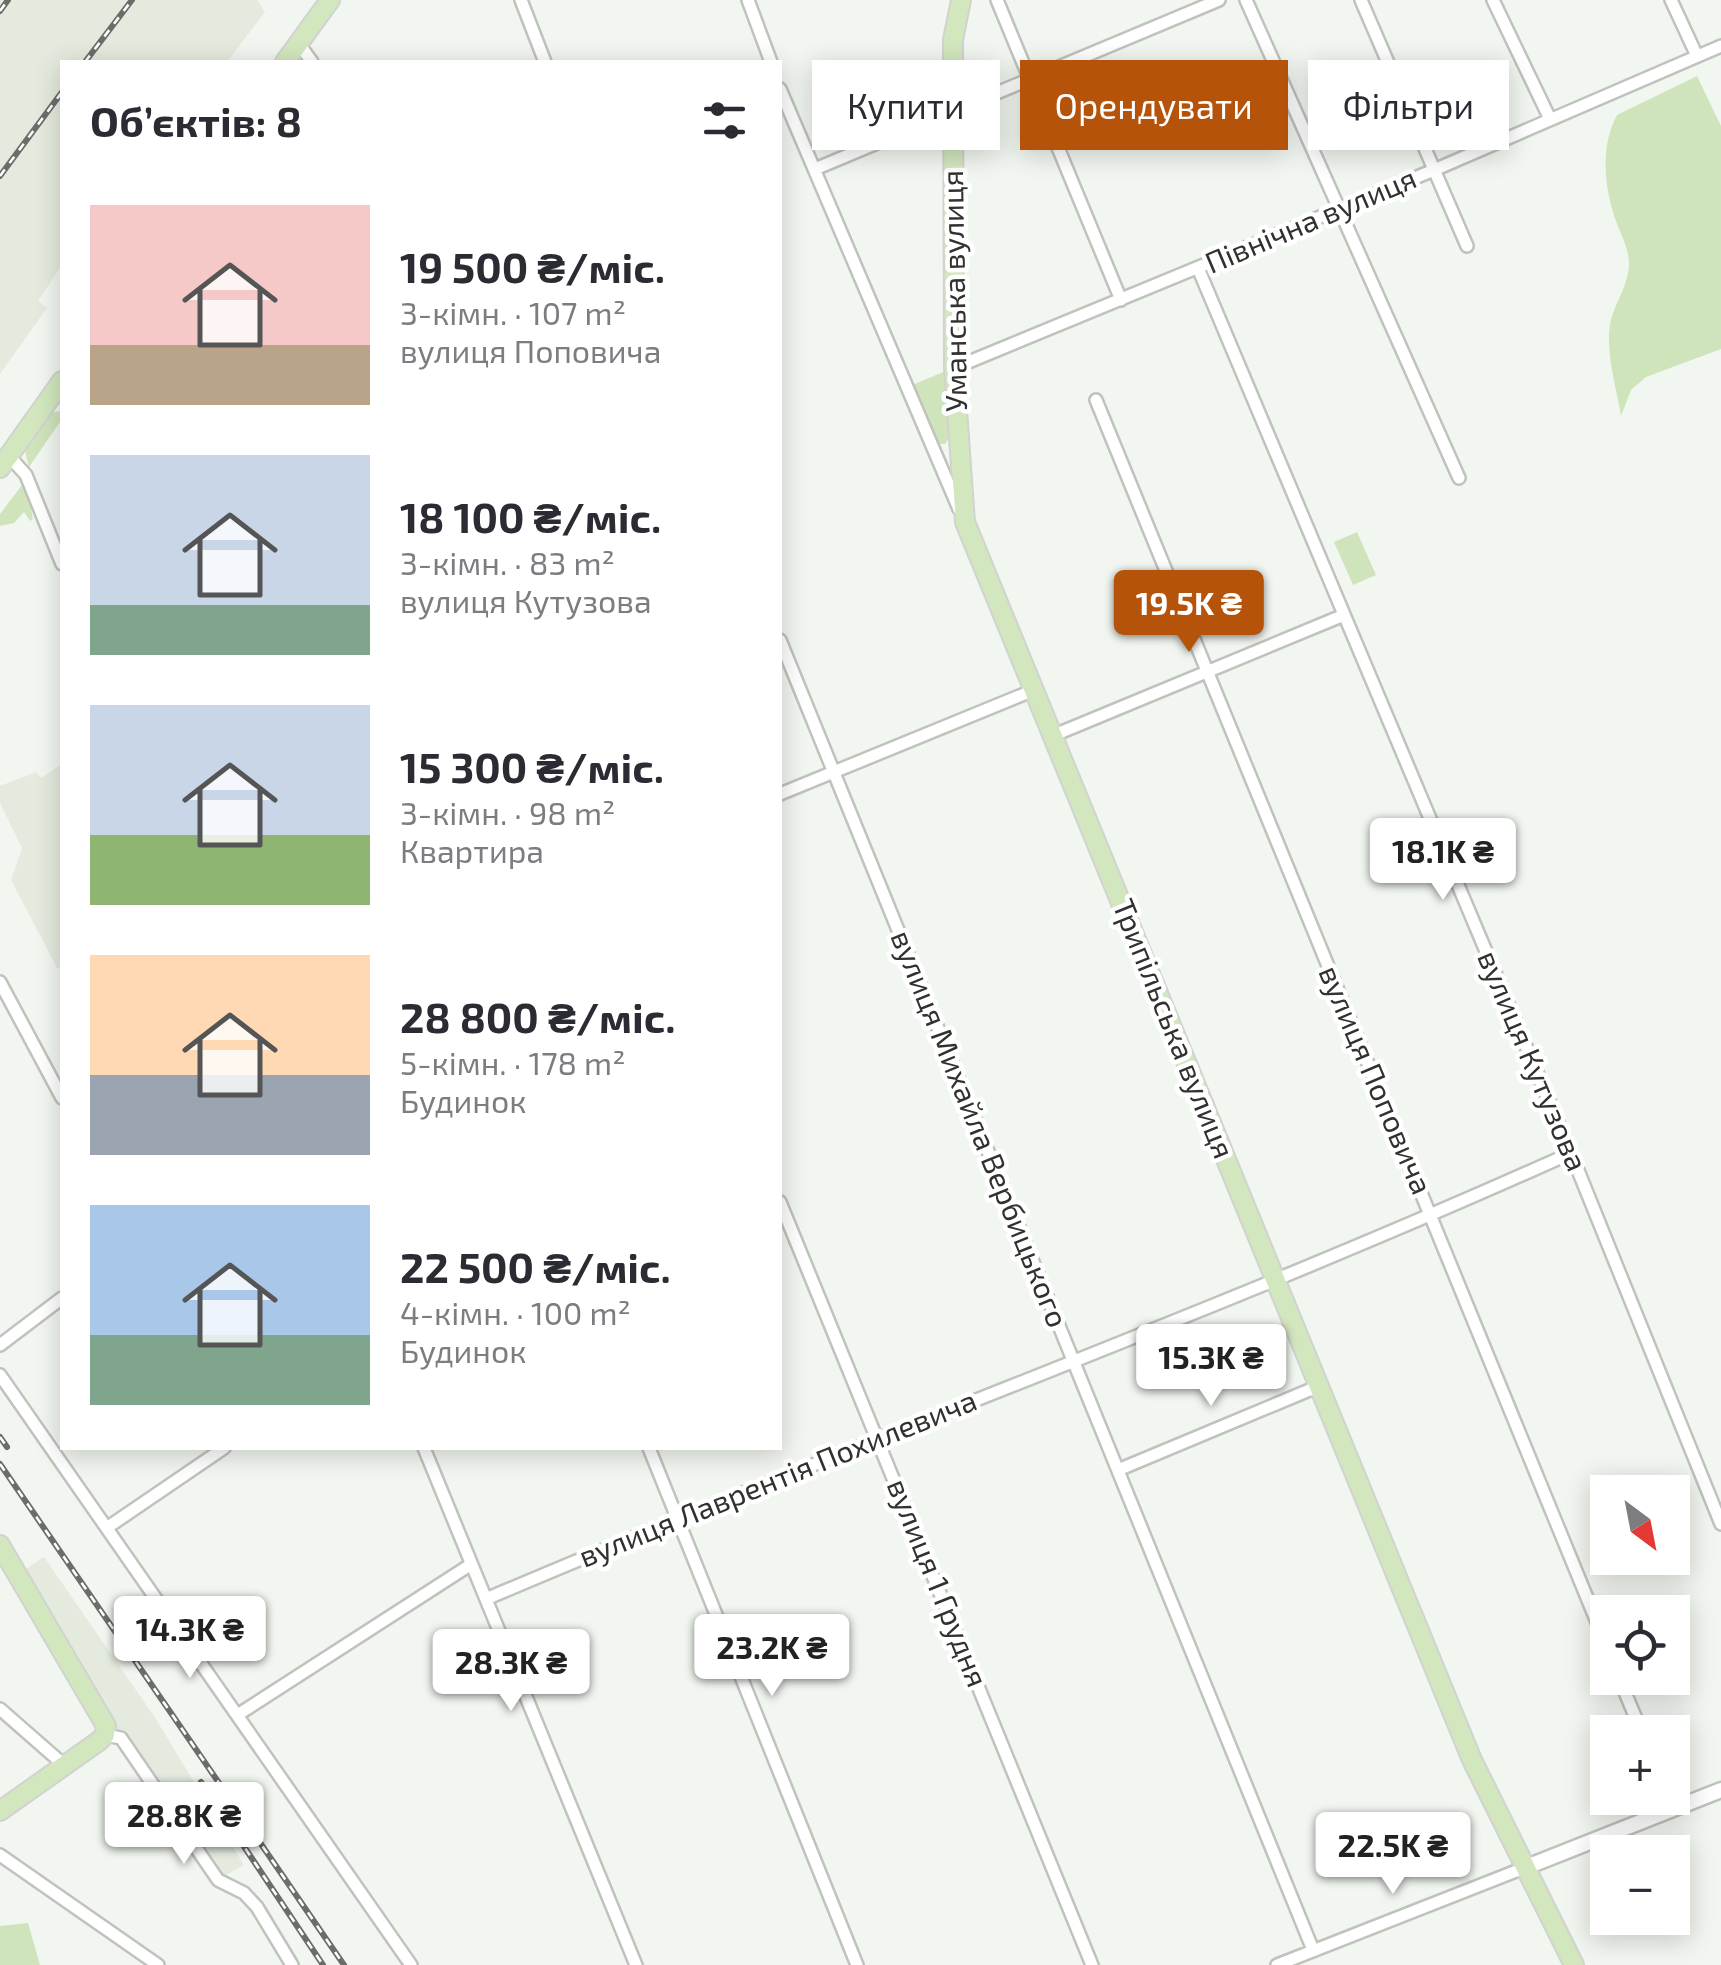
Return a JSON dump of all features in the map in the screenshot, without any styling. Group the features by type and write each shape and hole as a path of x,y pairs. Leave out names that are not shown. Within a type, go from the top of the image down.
{"main road":[{"path":"287,60 330,0"},
{"name":"Уманська вулиця","path":"953,60 961,0"},
{"name":"Уманська вулиця","path":"952,150 954,368 965,522"},
{"path":"4,462 60,384"},
{"name":"Трипільська вулиця","path":"965,522 1472,1760 1574,1965"},
{"path":"0,1545 106,1726 105,1734 0,1811"}],"street":[{"path":"522,0 544,60"},
{"path":"748,0 769,60"},
{"path":"996,0 1022,60"},
{"path":"1075,60 1219,0"},
{"path":"1246,0 1459,478"},
{"path":"1360,0 1467,246"},
{"path":"1493,0 1550,119"},
{"path":"1671,0 1697,56"},
{"path":"299,44 311,60"},
{"name":"Північна вулиця","path":"954,368 1434,170 1721,46"},
{"name":"Трипільська вулиця","path":"784,111 814,169 965,522"},
{"path":"814,169 859,150"},
{"path":"1059,150 1121,300"},
{"name":"вулиця Кутузова","path":"1198,268 1571,1153 1721,1524"},
{"name":"вулиця Поповича","path":"1096,400 1590,1605"},
{"path":"4,462 26,475 60,559"},
{"path":"1052,736 1344,615"},
{"name":"вулиця Михайла Вербицького","path":"782,645 1313,1950"},
{"path":"782,793 1034,690"},
{"path":"0,982 60,1094"},
{"name":"вулиця Лаврентія Похилевича","path":"486,1599 677,1518 1276,1280 1571,1153"},
{"name":"вулиця 1 Грудня","path":"782,1207 1092,1965"},
{"path":"0,1345 60,1300"},
{"path":"0,1375 411,1965"},
{"path":"1118,1470 1319,1386"},
{"path":"108,1528 221,1450"},
{"path":"425,1450 636,1965"},
{"path":"649,1450 857,1965"},
{"path":"239,1714 470,1565"},
{"path":"0,1709 64,1765"},
{"path":"105,1734 121,1738 218,1880 244,1893 257,1907 292,1965"},
{"path":"1277,1965 1721,1790"},
{"path":"0,1855 158,1965"}],"shaded area":[{"path":"0,0 257,0 265,12 229,60 60,60 60,268 38,301 47,308 0,374"},
{"path":"60,765 57,968 11,880 22,848 0,803 0,786 36,772 41,778"},
{"path":"44,1557 156,1719 244,1865 219,1879 101,1713 18,1574"}],"green space":[{"path":"1697,76 1721,126 1721,349 1646,377 1631,390 1621,416 1609,340 1612,316 1629,265 1609,195 1608,140 1617,115"},
{"path":"948,370 951,435 945,444 940,444 910,386"},
{"path":"60,411 60,422 29,467 24,447 47,413"},
{"path":"22,485 28,493 33,519 30,521 24,512 14,523 0,526 0,514"},
{"path":"1357,532 1376,575 1353,585 1334,542"},
{"path":"28,1923 40,1965 0,1965 0,1926"}],"railway":[{"path":"0,11 8,0"},
{"path":"87,60 132,0"},
{"path":"0,176 60,95"},
{"path":"0,1437 7,1447"},
{"path":"0,1464 344,1965"},
{"path":"201,1782 323,1965"}]}
